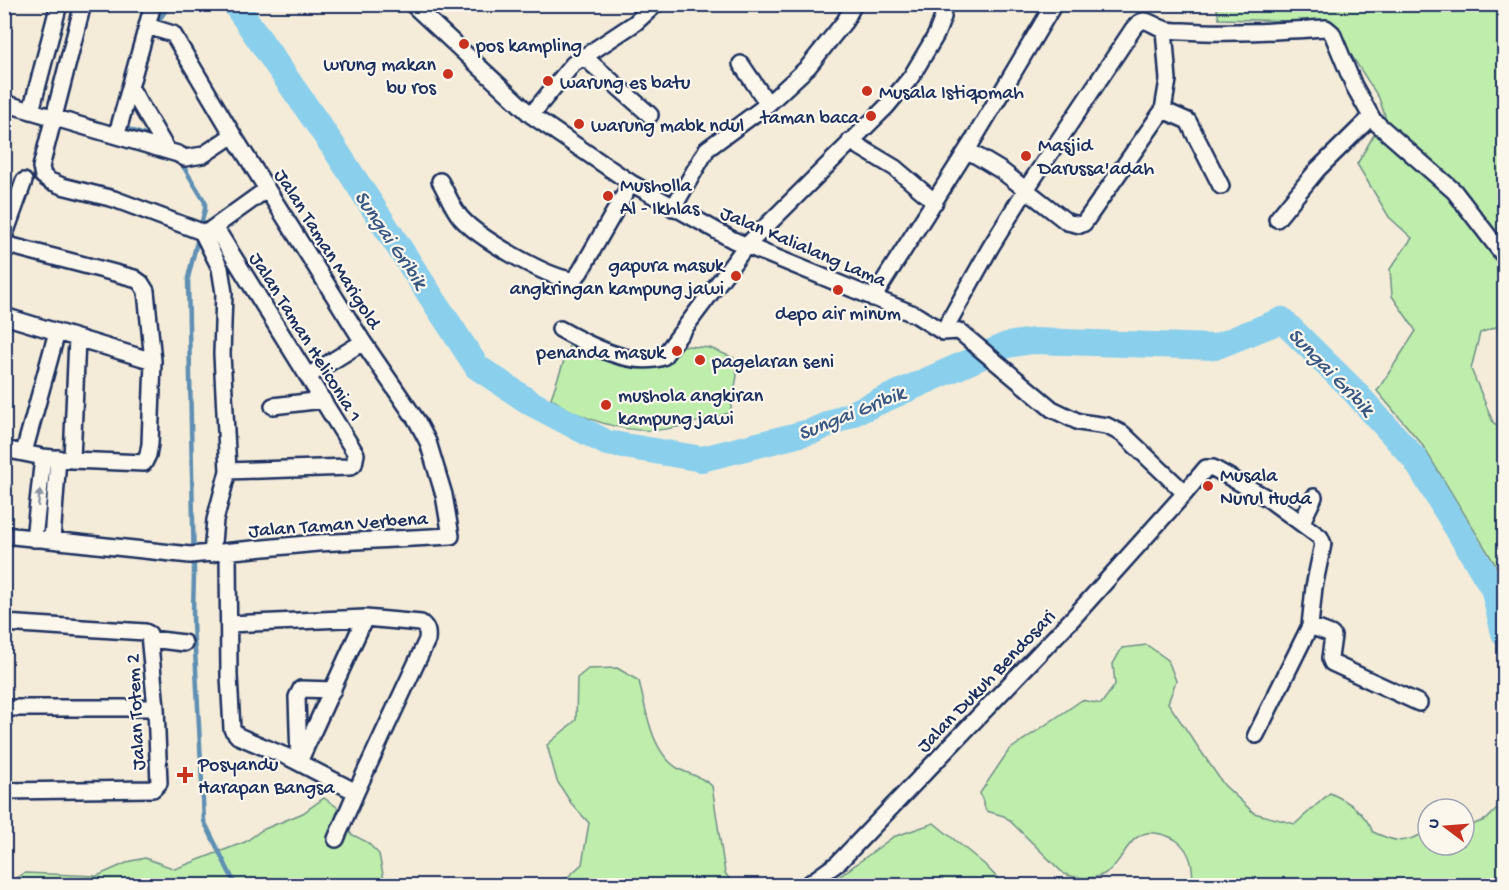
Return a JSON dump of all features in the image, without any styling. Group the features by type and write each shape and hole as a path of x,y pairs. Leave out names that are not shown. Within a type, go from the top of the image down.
{"street":[{"path":"31,111 59,4"},
{"path":"83,4 41,167 43,176 50,182 114,199 204,231 223,280 222,354 228,471 214,520 200,554"},
{"path":"117,134 153,28 153,4"},
{"name":"Jalan Kalialang Lama","path":"412,4 531,115 631,183 746,246 916,315 943,332"},
{"path":"531,115 563,75 583,56 635,23 656,4"},
{"path":"673,208 707,149 768,104 808,67 845,21 854,4"},
{"path":"560,329 586,344 609,352 644,360 663,357 746,246 886,107 911,77 942,22 941,4"},
{"path":"873,298 967,150 1053,4"},
{"path":"943,332 1025,191 1137,23 1142,21 1164,29 1183,31 1284,31 1326,28 1337,43 1354,86 1371,117 1454,191 1504,256"},
{"name":"Jalan Taman Marigold","path":"153,28 172,34 363,342 417,421 428,442 444,495 450,536"},
{"path":"967,150 996,167 1067,222 1080,225 1084,223 1164,110 1168,80 1164,29"},
{"path":"583,56 650,115"},
{"path":"741,64 768,104"},
{"path":"133,92 167,147"},
{"path":"4,103 167,147 185,158 203,155 233,135"},
{"path":"1164,110 1188,121 1221,186"},
{"path":"1277,219 1317,170 1371,117"},
{"path":"850,141 895,168 935,202"},
{"path":"4,237 24,181"},
{"path":"440,181 461,217 471,227 524,262 570,280 580,272 631,183"},
{"path":"204,231 267,189"},
{"name":"Jalan Taman Heliconia 1","path":"204,231 308,376 356,454 354,464 350,467 228,471"},
{"path":"4,244 134,278 141,283 146,291 153,361 150,444 144,463 58,458 4,448"},
{"path":"4,316 153,361"},
{"path":"943,332 959,331 1052,409 1079,422 1107,426 1123,434 1185,493"},
{"path":"24,452 57,332"},
{"path":"52,540 58,458 77,338"},
{"path":"308,376 363,342"},
{"path":"273,406 323,400"},
{"path":"34,539 58,458"},
{"name":"Jalan Dukuh Bendosari","path":"806,885 838,863 1073,618 1206,468 1210,467 1272,501 1320,537 1323,544 1314,587 1310,626"},
{"path":"1302,522 1314,497"},
{"name":"Jalan Taman Verbena","path":"4,535 200,554 318,543 450,536"},
{"path":"228,552 232,729 238,736 299,762 356,792"},
{"path":"229,624 365,618 421,623 426,627 427,640 336,839"},
{"path":"299,762 365,618"},
{"path":"4,623 148,635 184,643"},
{"path":"1256,735 1310,626 1331,634 1333,639 1330,658 1332,663 1419,703"},
{"name":"Jalan Totem 2","path":"4,791 153,789 159,783 156,708 148,635"},
{"path":"299,762 297,697 299,691 301,689 333,690"},
{"path":"4,708 156,708"}],"green space":[{"path":"1216,5 1504,5 1504,324 1480,333 1471,369 1493,422 1504,432 1504,579 1421,443 1377,391 1416,331 1392,296 1390,269 1412,238 1389,217 1357,164 1385,116 1379,98 1330,22 1219,19"},
{"path":"575,329 645,356 666,344 710,348 734,358 737,376 730,413 675,428 644,430 601,423 574,412 551,398"},
{"path":"1147,645 1168,660 1176,681 1168,703 1224,785 1254,813 1295,824 1330,793 1356,808 1373,832 1400,841 1416,836 1416,857 1476,857 1476,823 1487,819 1504,802 1504,885 1193,885 1192,866 1185,850 1176,840 1155,833 1138,836 1117,863 1104,874 1084,878 1064,874 1009,820 1004,816 986,811 980,793 1009,750 1082,700 1101,704 1115,685 1113,664 1122,648"},
{"path":"617,668 639,681 651,730 656,742 670,762 712,786 725,873 734,885 559,885 582,864 589,823 571,803 557,781 547,745 576,720 577,678 588,669"},
{"path":"324,798 337,807 351,834 367,842 379,854 385,885 5,886 4,882 7,883 25,873 97,876 131,861 145,858 175,869 245,842 262,830 303,813"},
{"path":"934,823 984,864 1004,885 828,885 893,837"}],"waterway":[{"path":"155,26 170,4"},
{"name":"Sungai Gribik","path":"235,4 333,146 477,367 531,403 607,443 702,459 813,431 1007,345 1033,341 1215,347 1282,320 1352,389 1415,459 1493,588 1504,633"},
{"path":"127,123 126,128 155,139"},
{"path":"180,161 205,202 188,278 194,570 193,630 204,821 236,886"}],"place":[{"name":"pos kampling","path":"464,44"},
{"name":"wrung makan bu ros","path":"448,74"},
{"name":"warung es batu","path":"548,81"},
{"name":"Musala Istiqomah","path":"867,91"},
{"name":"taman baca","path":"871,116"},
{"name":"warung mabk ndul","path":"579,124"},
{"name":"Masjid Darussa'adah","path":"1026,156"},
{"name":"Musholla Al - Ikhlas","path":"608,196"},
{"name":"gapura masuk angkringan kampung jawi","path":"736,276"},
{"name":"depo air minum","path":"838,290"},
{"name":"penanda masuk","path":"677,351"},
{"name":"pagelaran seni","path":"700,360"},
{"name":"mushola angkiran kampung jawi","path":"606,405"},
{"name":"Musala Nurul Huda","path":"1208,486"},
{"name":"Posyandu Harapan Bangsa","path":"185,775"}]}
